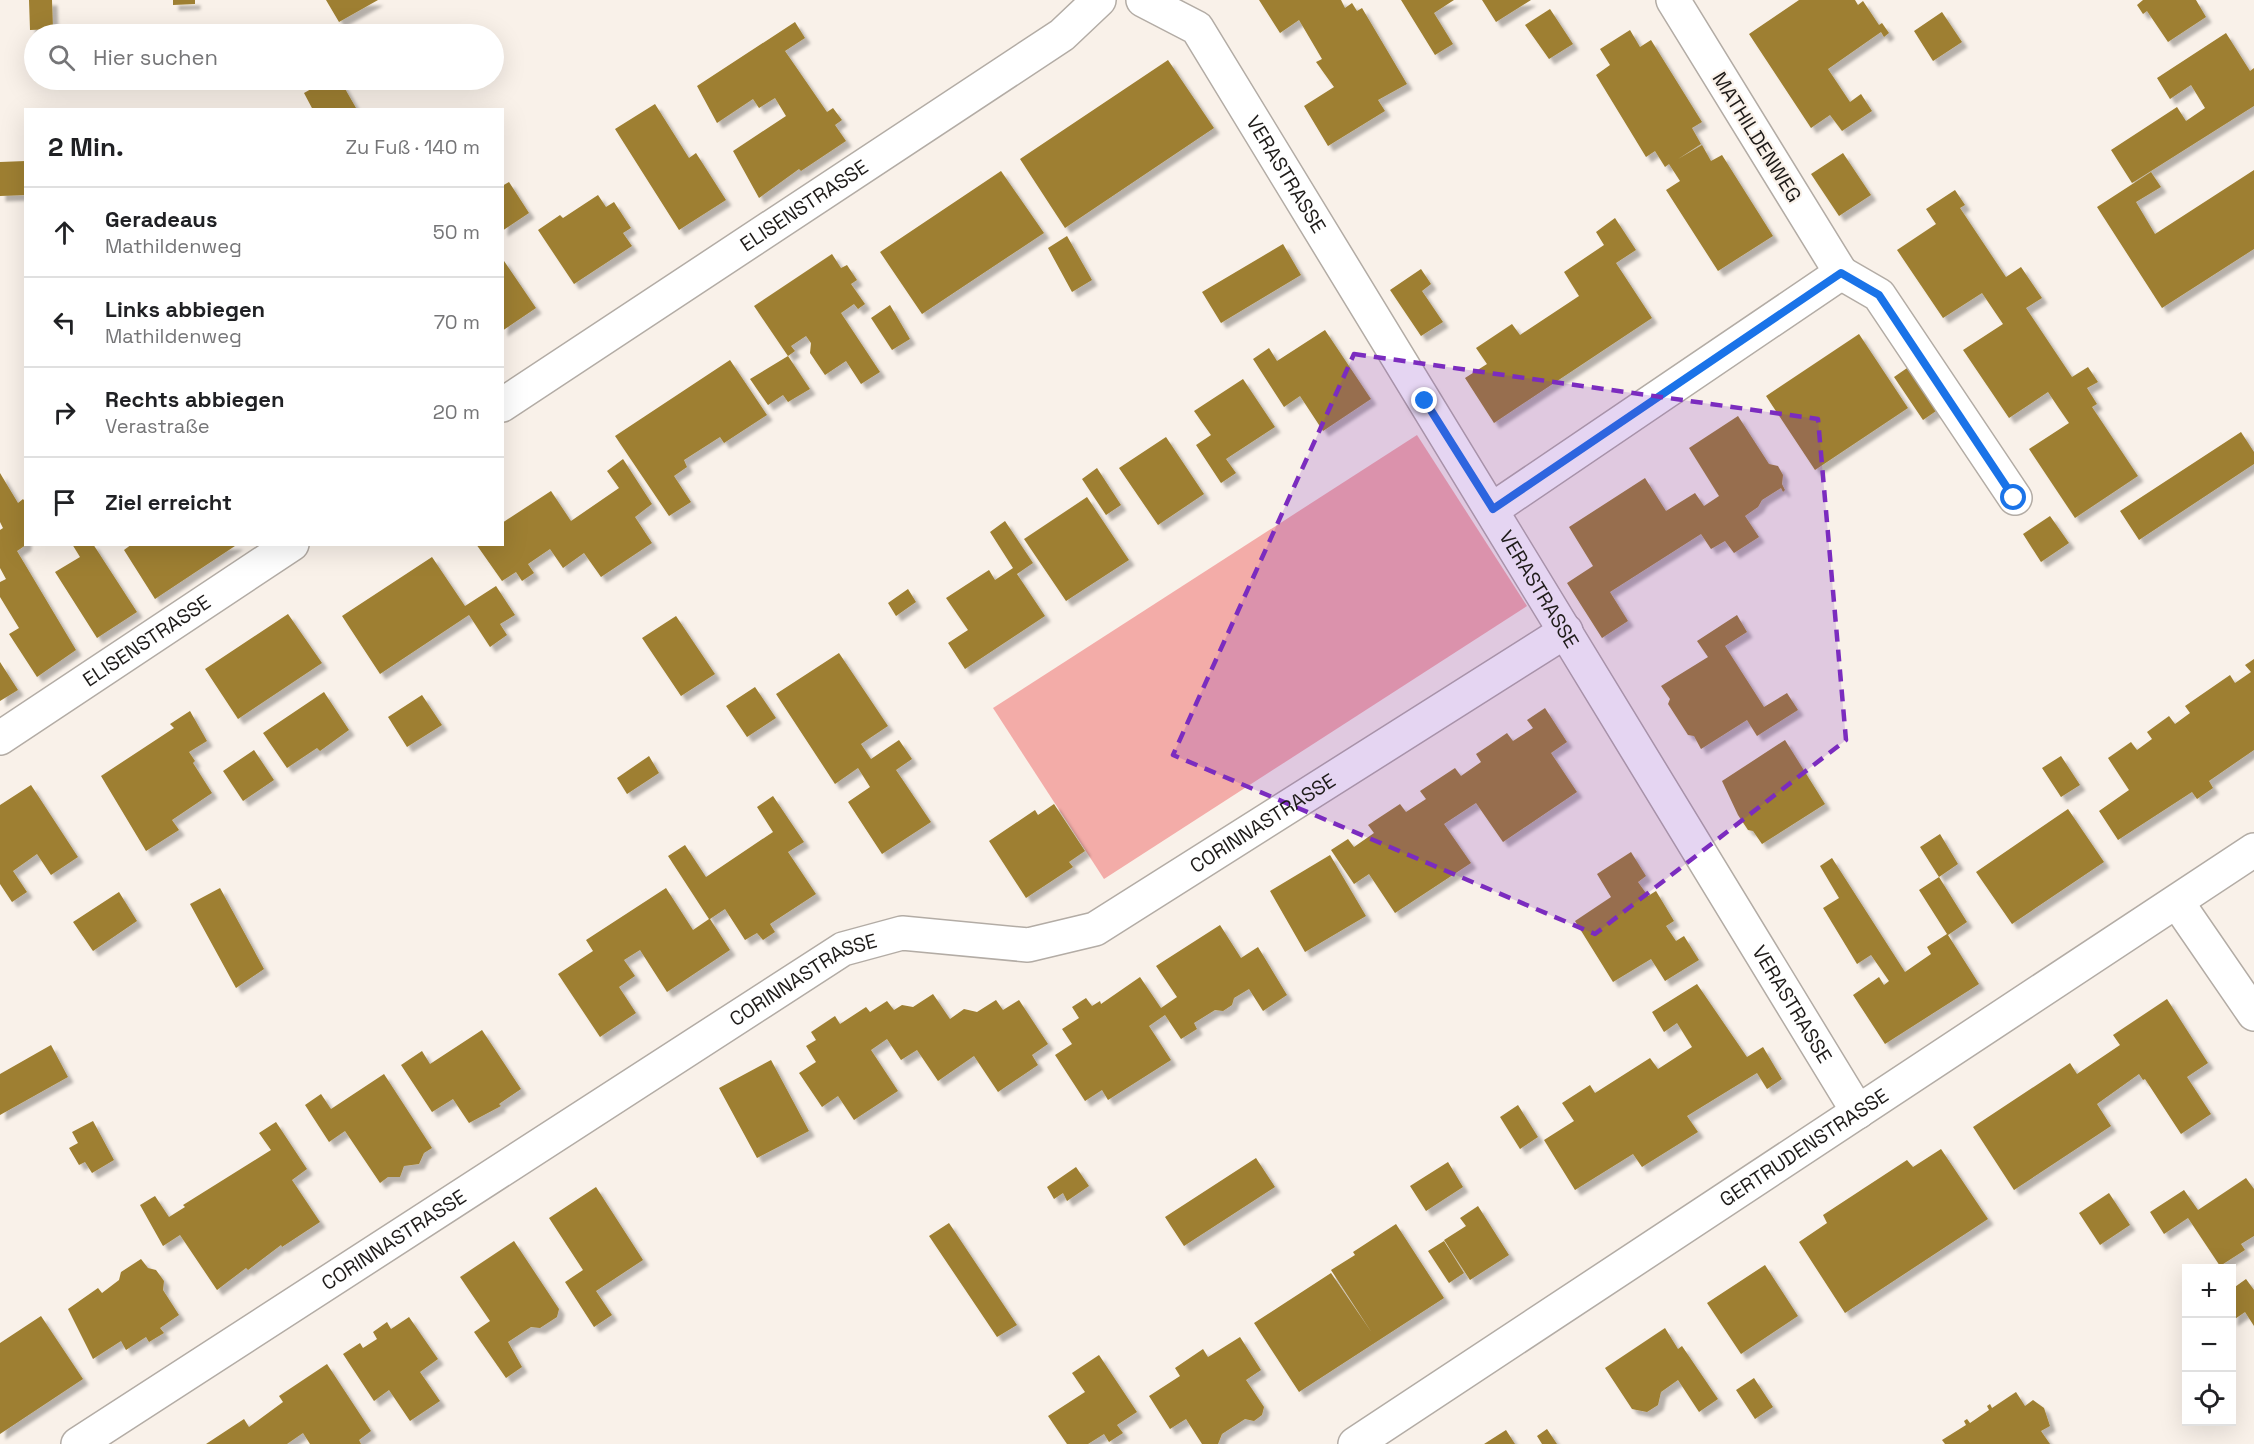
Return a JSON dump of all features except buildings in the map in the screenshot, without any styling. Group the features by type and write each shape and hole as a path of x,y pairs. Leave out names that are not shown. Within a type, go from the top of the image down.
{"street":[{"name":"ELISENSTRASSE","path":"504,404 1062,34 1099,0"},
{"name":"VERASTRASSE","path":"1143,0 1197,28 1493,509 1858,1112"},
{"name":"MATHILDENWEG","path":"1673,0 1841,273 1879,295 2014,498"},
{"path":"1493,509 1841,273"},
{"name":"ELISENSTRASSE","path":"0,738 289,546"},
{"name":"CORINNASTRASSE","path":"78,1444 843,949 902,933 1028,945 1095,929 1566,631"},
{"name":"GERTRUDENSTRASSE","path":"1355,1444 2254,850"},
{"path":"2177,902 2254,1014"}],"highlighted area":[{"path":"1354,354 1818,419 1846,740 1595,934 1173,755"}],"shaded area":[{"path":"1417,435 1527,606 1104,879 993,708"}],"route":[{"path":"1425,401 1493,509 1841,273 1879,295 2014,498"}]}
